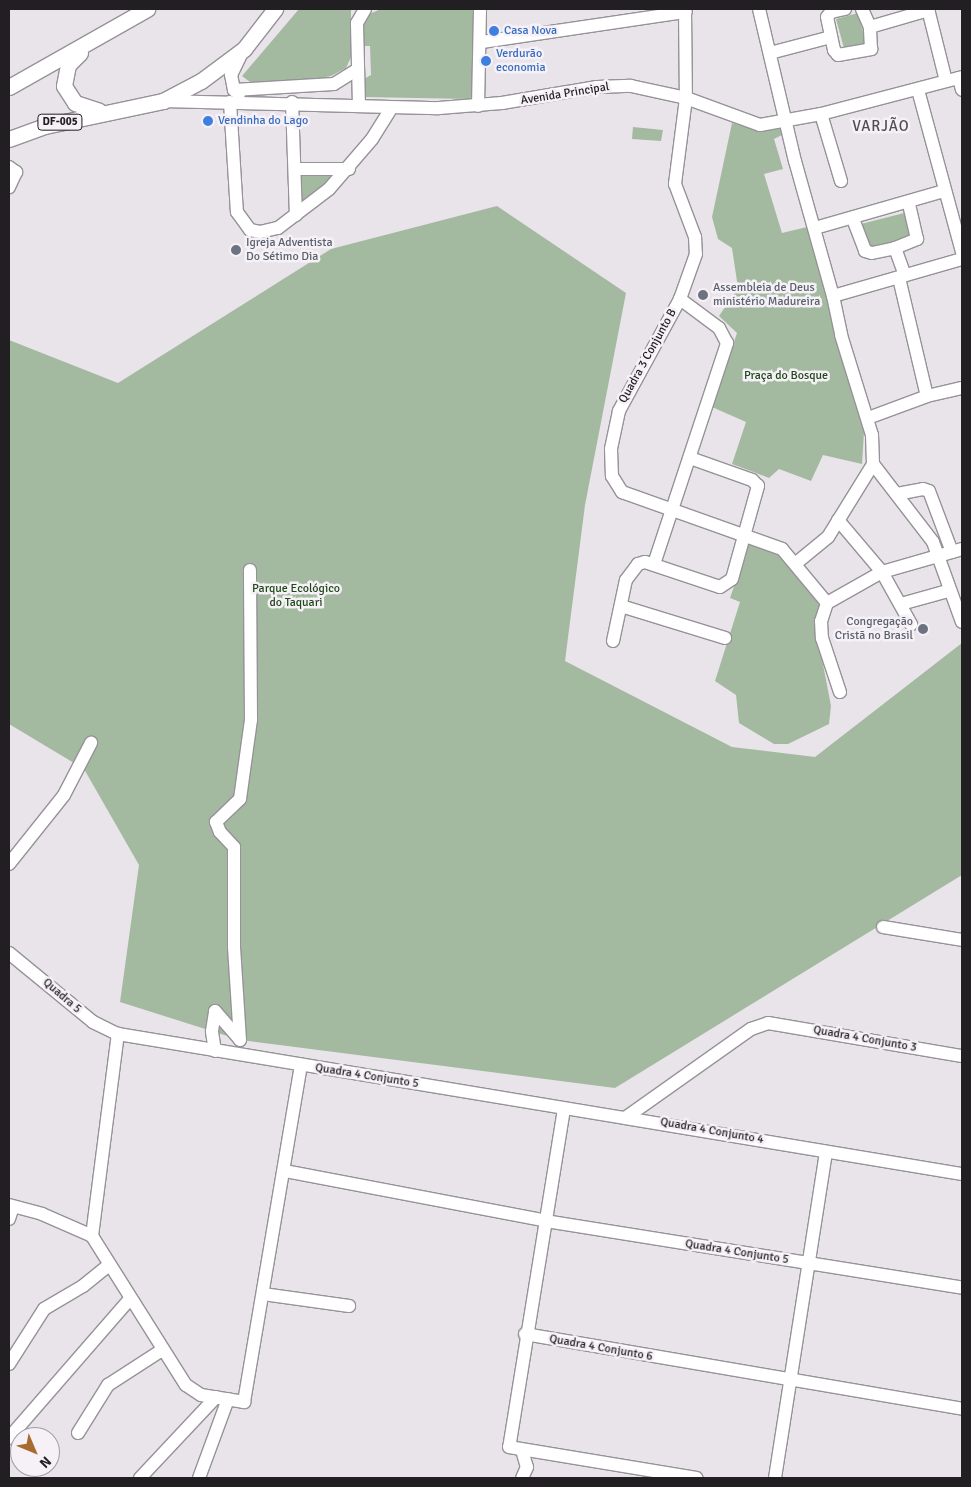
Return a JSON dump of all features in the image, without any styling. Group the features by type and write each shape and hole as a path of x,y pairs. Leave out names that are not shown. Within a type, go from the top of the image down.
{"main road":[{"path":"9,87 101,37 147,9"},
{"name":"DF-005","path":"9,139 45,126 163,100 200,81 244,49 273,10"},
{"path":"101,37 68,66 64,86 75,103 81,107 112,112"}],"street":[{"path":"359,106 356,70 357,24 365,9"},
{"path":"478,106 482,42 480,9"},
{"path":"759,9 785,122 833,296 850,368 868,418 872,435 873,464 821,544 795,564"},
{"path":"845,9 831,12 827,17 831,38 838,55 871,49 870,27 862,9"},
{"path":"482,42 686,10 686,98 675,184 695,236 696,254 680,299"},
{"path":"870,27 929,10 946,81"},
{"path":"770,53 831,38"},
{"path":"244,49 233,67 231,81 237,212 241,222 250,230 266,232 296,215 349,169 391,108"},
{"path":"232,96 334,84 356,70"},
{"name":"Avenida Principal","path":"163,100 232,96 246,101 391,108 478,106 597,87 644,87 686,98 751,123 785,122 918,90 946,81 961,81"},
{"path":"918,90 962,252"},
{"path":"292,102 296,215"},
{"path":"821,114 841,181"},
{"path":"9,167 16,172 9,187"},
{"path":"295,169 349,169"},
{"path":"815,228 909,203 944,191"},
{"path":"853,219 865,251 872,253 896,248 917,238 909,203"},
{"path":"896,248 926,396"},
{"path":"833,296 962,259"},
{"name":"Quadra 3 Conjunto B","path":"654,564 672,512 706,410 727,343 718,328 680,299 619,410 610,459 615,484 622,492 672,512 782,549 827,603"},
{"path":"868,418 926,396 962,388"},
{"path":"613,641 630,572 645,562 714,586 724,586 732,579 758,486 752,480 690,458"},
{"path":"873,464 926,531 939,556 948,591 962,622"},
{"path":"840,692 822,638 821,621 827,603 882,572 957,551 930,491 923,489 897,494"},
{"path":"838,520 882,572 902,604 911,624"},
{"path":"215,1050 212,1030 215,1012 240,1040 234,947 234,846 220,832 216,822 240,799 251,720 250,570"},
{"path":"902,604 948,591"},
{"path":"621,606 725,638"},
{"path":"9,864 64,796 91,743"},
{"path":"883,927 962,940"},
{"name":"Quadra 5","path":"9,953 93,1022 118,1034 301,1065"},
{"name":"Quadra 4 Conjunto 3","path":"768,1023 962,1056"},
{"name":"Quadra 4 Conjunto 4","path":"628,1116 751,1029 768,1023"},
{"path":"92,1236 118,1034"},
{"name":"Quadra 4 Conjunto 5","path":"628,1116 564,1109 301,1065 285,1171 546,1221 962,1288"},
{"path":"564,1109 509,1447 696,1478"},
{"name":"Quadra 4 Conjunto 4","path":"628,1116 826,1152 962,1174"},
{"path":"775,1478 826,1152"},
{"path":"10,1210 42,1214 92,1236 162,1350 186,1385 201,1395 244,1402 285,1171"},
{"path":"9,1364 44,1310 83,1286 109,1264"},
{"path":"263,1294 349,1306"},
{"path":"9,1438 130,1299"},
{"name":"Quadra 4 Conjunto 6","path":"526,1334 790,1381 962,1409"},
{"path":"78,1433 108,1385 162,1350"},
{"path":"140,1478 222,1398"},
{"path":"199,1478 222,1398"},
{"path":"522,1450 527,1467 522,1478"},
{"path":"612,1465 639,1478"}],"green space":[{"path":"299,9 351,9 351,57 346,68 331,76 310,80 250,82 242,76"},
{"path":"381,9 475,9 474,95 469,99 365,97 362,80 371,75 370,46 363,46 363,23 367,15"},
{"path":"858,13 867,46 845,52 836,19"},
{"name":"Praça do Bosque","path":"732,123 757,130 779,127 782,135 774,139 783,169 764,174 782,233 807,227 864,432 862,464 823,455 811,481 779,469 769,478 732,464 746,422 712,407 737,333 719,316 738,288 732,248 718,239 712,217"},
{"path":"633,127 663,130 661,141 632,139"},
{"path":"343,171 302,208 300,172"},
{"name":"Parque Ecológico do Taquari","path":"497,206 626,293 585,505 565,661 732,747 815,757 962,643 962,875 615,1088 240,1040 120,1002 139,865 84,769 9,724 9,340 118,383 331,249"},
{"path":"908,212 915,238 868,250 861,224"},
{"path":"752,543 779,553 821,602 816,628 831,706 829,724 788,744 774,744 739,723 736,695 715,681 740,602 730,598 748,546"}],"place":[{"name":"Casa Nova","path":"494,31"},
{"name":"Verdurão economia","path":"486,61"},
{"name":"Vendinha do Lago","path":"208,121"},
{"name":"Igreja Adventista Do Sétimo Dia","path":"236,250"},
{"name":"Assembleia de Deus ministério Madureira","path":"703,295"},
{"name":"Congregação Cristã no Brasil","path":"923,629"}],"district":[{"name":"VARJÃO","path":"881,127"}]}
